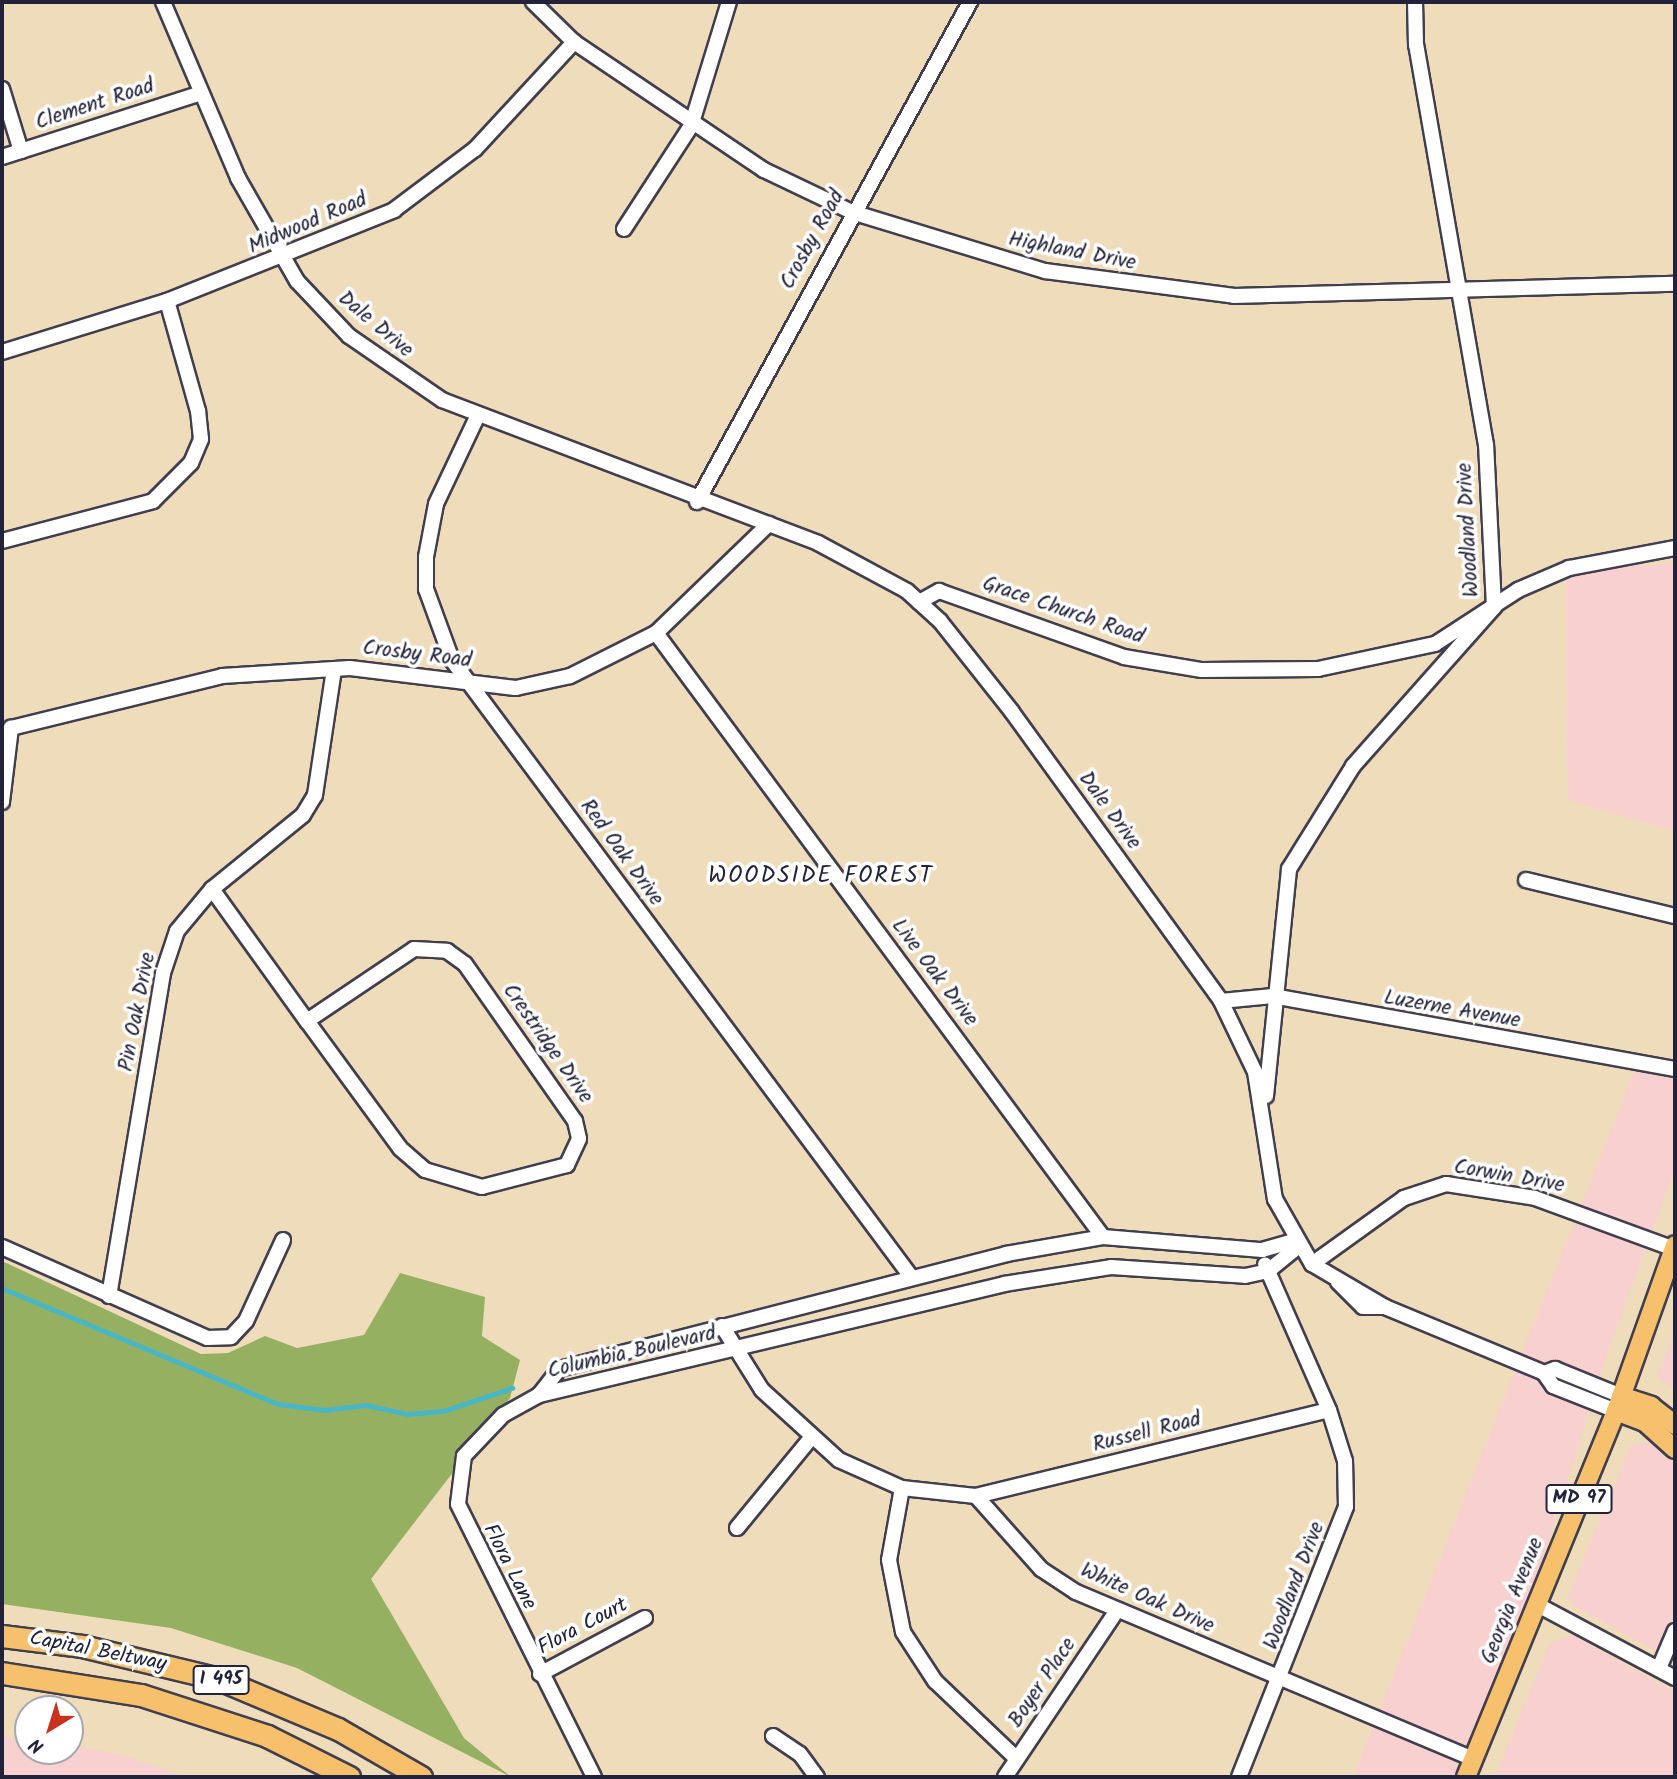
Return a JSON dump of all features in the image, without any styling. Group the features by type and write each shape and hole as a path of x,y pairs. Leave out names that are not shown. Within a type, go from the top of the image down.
{"highway":[{"name":"Capital Beltway","path":"2,1636 82,1646 219,1679 338,1729 421,1777"},
{"name":"Capital Beltway","path":"2,1673 154,1699 267,1737 349,1777"}],"main road":[{"name":"Georgia Avenue","path":"1466,1777 1618,1404 1674,1247"},
{"path":"1618,1404 1651,1406 1675,1425"},
{"path":"1618,1404 1675,1449"}],"street":[{"name":"Dale Drive","path":"163,2 201,93 284,259 317,304 382,364 478,415 698,502 720,507 741,521 750,517 873,567 919,602 1012,712 1221,1001 1247,1051 1265,1115 1275,1199 1296,1244"},
{"name":"Highland Drive","path":"533,2 574,41 691,126 852,212 987,256 1123,285 1234,296 1675,284"},
{"path":"624,229 691,126 729,2"},
{"name":"Crosby Road","path":"698,502 852,212 970,2"},
{"name":"Woodland Drive","path":"1265,1115 1273,996 1289,869 1318,816 1353,766 1494,607 1488,457 1456,290 1415,2"},
{"name":"Midwood Road","path":"2,352 167,301 284,259 427,189 475,149 574,41"},
{"path":"2,89 21,151"},
{"name":"Clement Road","path":"2,157 201,93"},
{"path":"2,541 133,508 177,482 201,439 167,301"},
{"name":"Red Oak Drive","path":"478,415 436,504 426,557 432,609 452,660 912,1278"},
{"name":"Crosby Road","path":"2,802 6,729 222,676 334,669 516,688 570,676 656,633 769,524"},
{"name":"Grace Church Road","path":"919,602 939,591 1124,657 1243,673 1318,669 1413,652 1569,568 1675,548"},
{"name":"Live Oak Drive","path":"656,633 1103,1237"},
{"name":"Pin Oak Drive","path":"109,1296 163,973 177,931 212,889 303,815 316,795 334,669"},
{"path":"1526,880 1675,916"},
{"name":"Crestridge Drive","path":"212,889 307,1021 400,1148 425,1170 482,1186 554,1173 574,1154 575,1121 465,964 447,951 401,954 307,1021"},
{"name":"Luzerne Avenue","path":"1221,1001 1273,996 1675,1069"},
{"name":"Corwin Drive","path":"1312,1264 1404,1198 1446,1184 1535,1198 1674,1247"},
{"name":"Columbia Boulevard","path":"539,1395 559,1369 912,1278 1103,1237 1258,1250 1296,1244"},
{"path":"2,1247 207,1338 231,1337 246,1321 283,1240"},
{"path":"1268,1271 1296,1244 1312,1264 1338,1281 1363,1307 1385,1307 1544,1373 1555,1369 1618,1404"},
{"name":"Woodland Drive","path":"1239,1777 1281,1680 1346,1507 1345,1461 1329,1410 1258,1250"},
{"name":"Columbia Boulevard","path":"539,1395 733,1352 1040,1277 1111,1267 1245,1276 1268,1271"},
{"path":"722,1326 733,1352 810,1439 839,1460 902,1488 976,1496"},
{"name":"Flora Lane","path":"539,1395 481,1433 464,1456 457,1486 465,1528 594,1777"},
{"name":"Russell Road","path":"976,1496 1329,1410"},
{"path":"737,1528 810,1439"},
{"path":"902,1488 889,1560 903,1632 935,1681 1017,1759"},
{"name":"White Oak Drive","path":"976,1496 1041,1569 1116,1612 1474,1759"},
{"path":"1536,1604 1660,1666 1675,1678"},
{"name":"Boyer Place","path":"1005,1777 1116,1612"},
{"name":"Flora Court","path":"540,1674 645,1618"},
{"path":"1660,1666 1675,1631"},
{"path":"773,1736 800,1754 817,1777"}],"shaded area":[{"path":"1675,563 1675,831 1568,800 1566,579 1594,569"},
{"path":"1636,1068 1675,1077 1675,1169 1603,1365 1532,1595 1460,1777 1353,1777"},
{"path":"1675,1333 1675,1389 1657,1377"},
{"path":"1656,1440 1675,1459 1675,1621 1658,1652 1576,1607 1568,1597 1631,1445"},
{"path":"1574,1635 1675,1693 1675,1777 1495,1777 1550,1643"},
{"path":"2,1737 14,1738 14,1765 84,1765 84,1748 119,1754 186,1777 2,1777"}],"green space":[{"path":"2,1261 201,1354 228,1353 265,1336 297,1348 364,1335 400,1273 485,1297 482,1336 520,1360 510,1398 371,1579 464,1738 511,1777 297,1668 171,1628 2,1604"}],"waterway":[{"path":"2,1288 278,1404 325,1410 366,1405 408,1414 444,1411 512,1388"}],"district":[{"name":"WOODSIDE FOREST","path":"821,876"}]}
